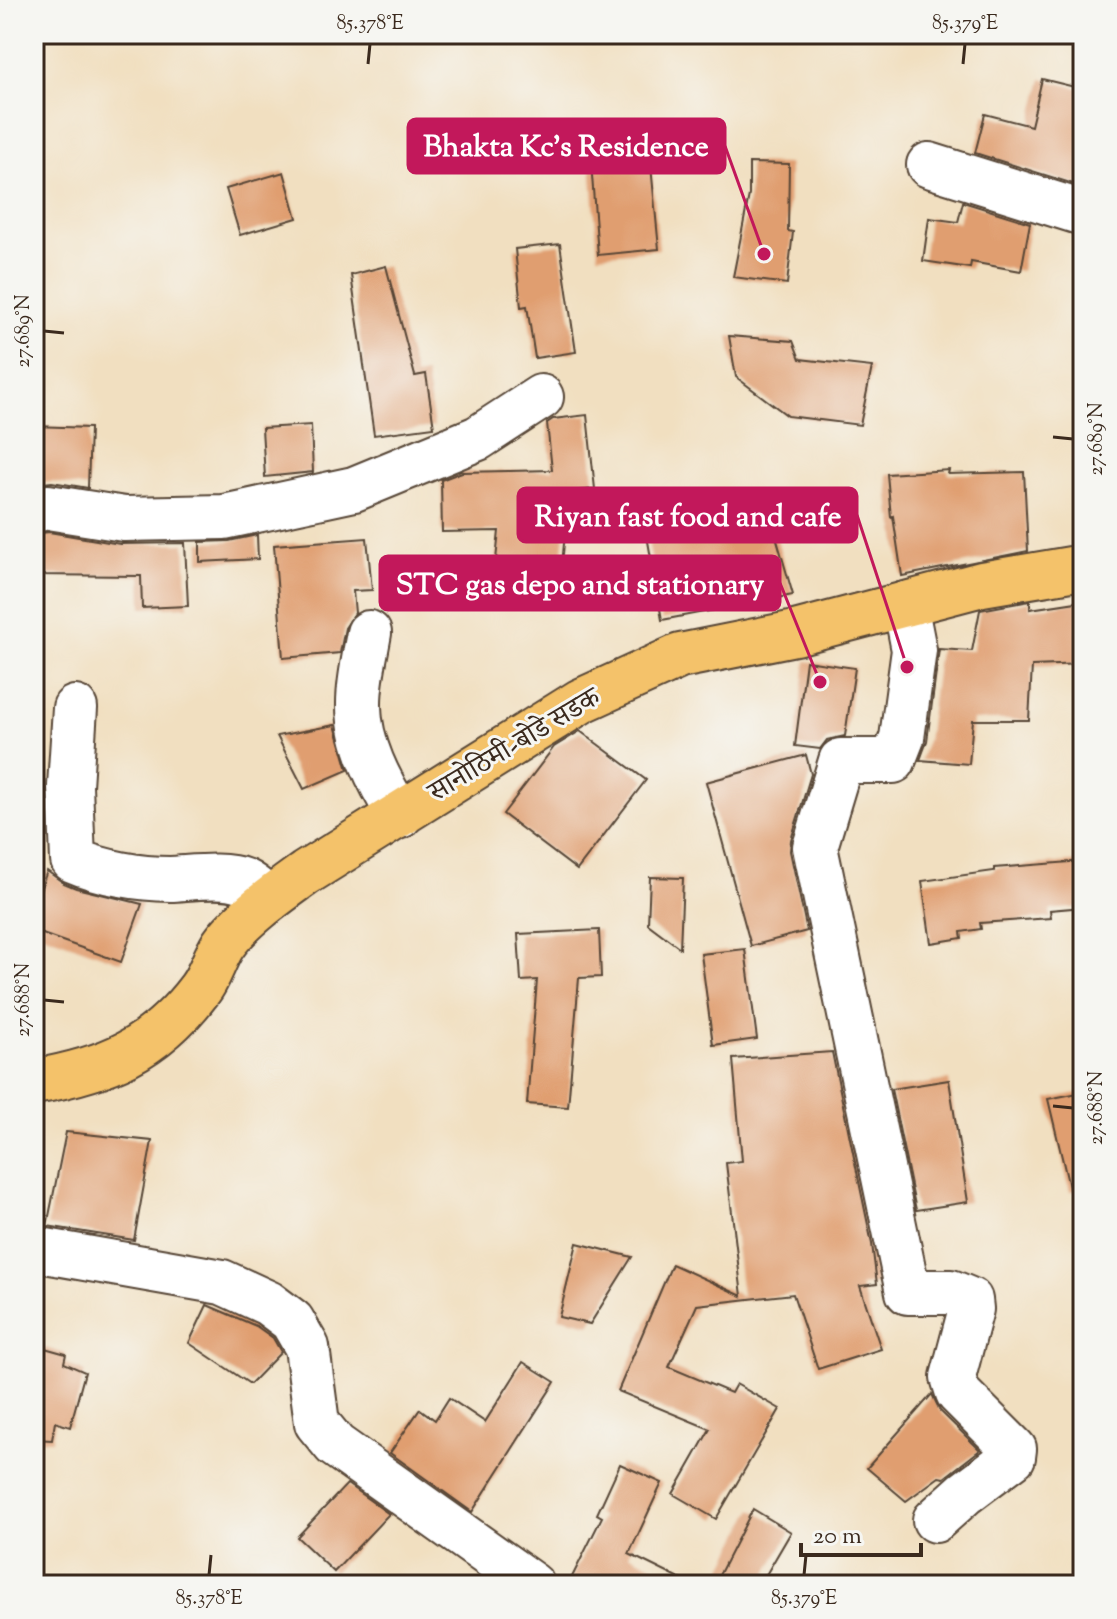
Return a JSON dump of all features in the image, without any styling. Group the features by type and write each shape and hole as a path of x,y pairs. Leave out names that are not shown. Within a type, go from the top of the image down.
{"main road":[{"name":"सानोठिमी-बोडे सडक","path":"34,1082 108,1065 148,1043 177,1018 202,986 224,944 269,900 306,873 581,701 680,656 795,633 982,584 1083,567"}],"street":[{"path":"929,165 1083,213"},
{"path":"34,510 48,507 124,519 224,517 354,489 478,438 541,397"},
{"path":"905,604 914,650 902,738 893,761 841,761 815,847 908,1292 951,1292 970,1300 971,1309 953,1377 958,1393 1014,1449 1013,1457 935,1520"},
{"path":"369,633 359,705 362,731 381,784 400,816"},
{"path":"75,708 70,786 73,860 135,876 168,879 206,876 244,881 269,900"},
{"path":"34,1249 222,1282 268,1303 292,1321 307,1347 317,1423 335,1445 532,1585"}],"shaded area":[{"path":"1083,402 1083,526 1079,526 1073,403"}],"building":[{"path":"1042,79 1083,89 1083,187 975,153 985,114 1031,126"},
{"path":"649,145 659,249 598,255 590,149"},
{"path":"749,163 789,164 788,231 793,232 787,284 733,277 749,195"},
{"path":"284,172 297,218 240,235 226,189"},
{"path":"963,202 1030,223 1021,271 971,262 970,268 923,261 929,218 958,222"},
{"path":"560,244 576,352 535,358 527,306 521,307 515,249"},
{"path":"386,266 415,376 426,374 434,427 374,435 351,275"},
{"path":"729,336 793,341 800,359 872,367 860,425 788,416 736,377"},
{"path":"587,415 595,489 569,492 559,595 493,589 499,531 442,532 441,480 462,472 552,470 547,423 553,419"},
{"path":"311,425 313,472 265,477 262,428"},
{"path":"34,426 90,428 88,488 52,482 34,484"},
{"path":"949,470 948,474 1024,472 1028,551 902,576 887,474"},
{"path":"702,515 712,534 773,526 793,595 662,620 646,530"},
{"path":"49,532 120,544 185,543 188,606 142,608 141,576 34,575 34,534"},
{"path":"257,535 258,559 200,562 200,542 229,541"},
{"path":"367,538 372,590 353,591 355,613 345,628 340,653 283,658 274,545"},
{"path":"1030,601 1030,609 1083,601 1083,664 1032,666 1029,720 973,720 969,764 920,760 927,741 939,649 972,651 980,610"},
{"path":"806,661 855,668 845,736 827,740 820,749 795,746"},
{"path":"335,725 348,770 304,789 277,736"},
{"path":"580,731 646,780 577,870 503,814 554,747"},
{"path":"806,755 811,774 790,851 807,931 751,946 706,782"},
{"path":"1083,861 1083,907 1050,910 1051,918 980,923 981,929 961,932 962,938 931,943 922,881 994,871 994,868"},
{"path":"47,871 76,888 142,904 121,962 34,931 34,907"},
{"path":"650,877 683,878 680,948 648,924"},
{"path":"599,930 601,977 579,978 568,1107 527,1104 537,980 521,981 518,934"},
{"path":"745,949 757,1039 713,1045 701,954"},
{"path":"832,1052 872,1244 877,1284 860,1286 881,1349 818,1369 793,1294 697,1305 669,1367 731,1393 736,1384 780,1409 716,1519 673,1494 710,1429 618,1391 672,1264 742,1296 726,1163 742,1161 733,1059"},
{"path":"949,1080 968,1202 916,1210 891,1089"},
{"path":"1083,1092 1083,1190 1070,1191 1048,1099"},
{"path":"66,1132 152,1141 134,1240 47,1226"},
{"path":"577,1243 632,1257 590,1324 559,1317"},
{"path":"207,1305 256,1326 273,1338 281,1352 250,1384 189,1343"},
{"path":"34,1345 66,1354 64,1363 85,1372 70,1427 55,1422 52,1440 34,1439"},
{"path":"523,1362 555,1382 472,1512 390,1453 420,1409 435,1420 449,1398 485,1422"},
{"path":"932,1394 940,1411 980,1450 944,1478 939,1477 906,1501 867,1468"},
{"path":"620,1464 662,1483 629,1554 692,1585 568,1585 602,1517 597,1514"},
{"path":"347,1484 389,1514 334,1572 297,1537"},
{"path":"753,1509 791,1532 760,1585 714,1585"}],"place":[{"name":"Bhakta Kc's Residence","path":"764,254"},
{"name":"Riyan fast food and cafe","path":"907,667"},
{"name":"STC gas depo and stationary","path":"820,682"}]}
